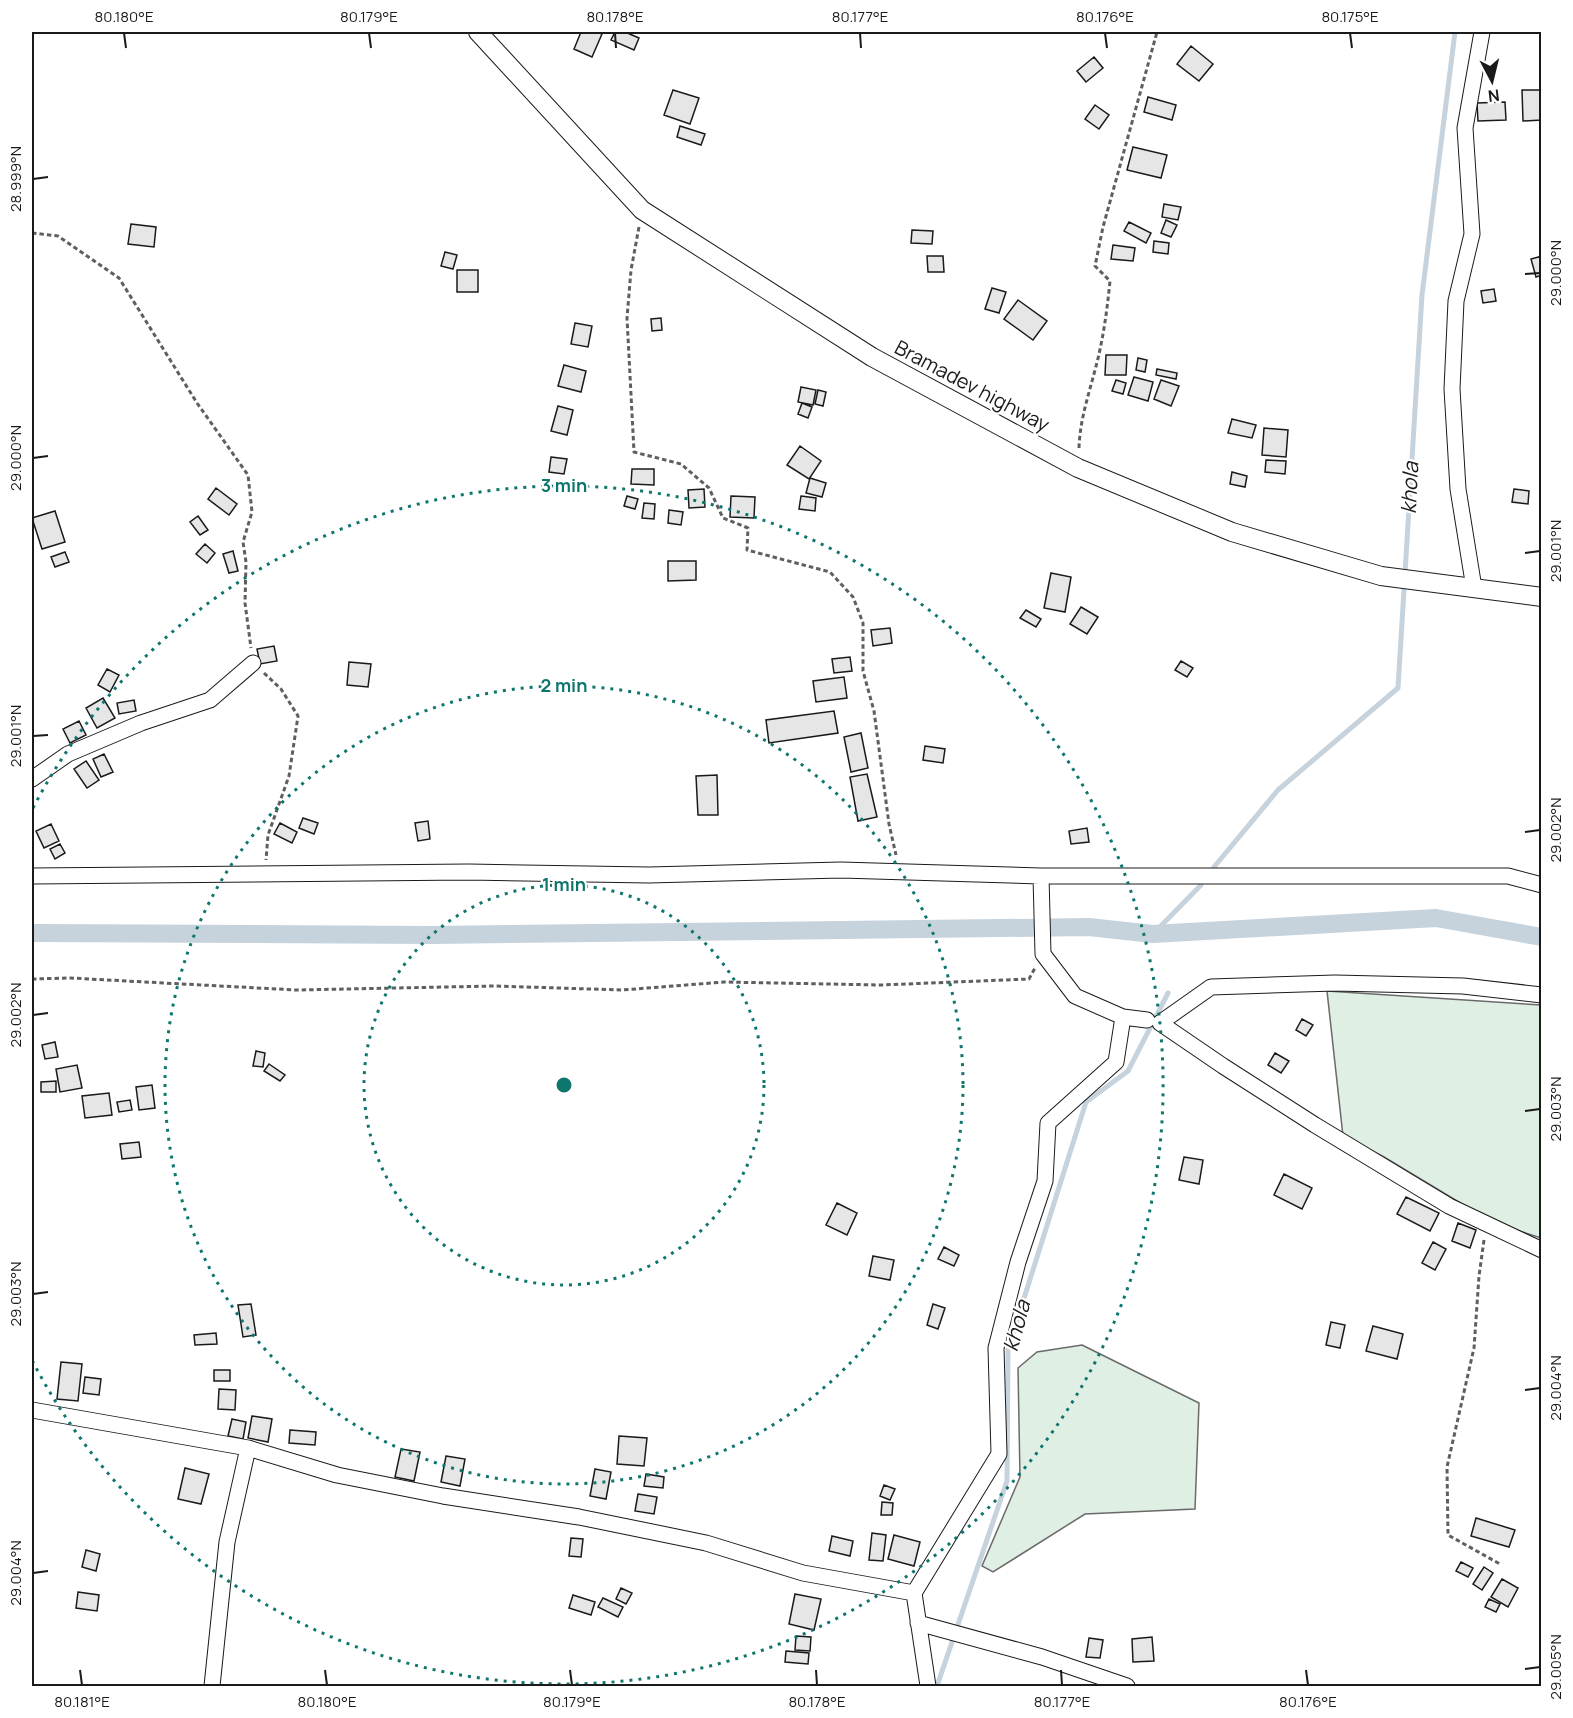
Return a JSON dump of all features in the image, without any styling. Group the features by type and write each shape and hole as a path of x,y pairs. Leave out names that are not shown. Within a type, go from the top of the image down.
{"street":[{"name":"Bramadev highway","path":"478,32 642,210 872,357 1078,468 1232,532 1381,576 1542,597"},
{"path":"1474,588 1458,489 1452,389 1456,301 1472,234 1465,128 1482,32"},
{"path":"32,779 68,754 141,723 210,700 253,663"},
{"path":"32,876 469,872 649,875 841,870 1041,876 1508,876 1542,885"},
{"path":"1041,876 1043,954 1075,996 1123,1017 1147,1020"},
{"path":"1542,995 1463,986 1335,983 1211,987 1160,1023 1315,1125 1449,1206 1542,1250"},
{"path":"928,1686 914,1593 999,1454 996,1348 1018,1262 1046,1181 1048,1123 1116,1062 1123,1017"},
{"path":"32,1410 248,1448 337,1475 443,1496 579,1517 706,1543 803,1573 914,1593"},
{"path":"212,1686 227,1542 248,1448"},
{"path":"918,1623 1042,1657 1127,1686"}],"path":[{"path":"1078,468 1080,427 1096,368 1109,292 1110,281 1095,266 1102,227 1157,32"},
{"path":"642,210 631,270 627,318 634,452 681,464 709,488 723,518 748,528 747,550 830,572 853,597 863,623 863,671 874,711 889,824 899,872"},
{"path":"32,233 58,236 119,278 197,403 248,475 252,512 243,542 246,562 245,603 253,663 281,689 298,716 289,776 268,835 265,874"},
{"path":"32,979 70,978 296,990 495,987 622,990 724,982 881,985 1029,979 1043,954"},
{"path":"1486,1223 1479,1276 1474,1347 1448,1467 1449,1535 1500,1564"}],"green space":[{"path":"1327,991 1541,1005 1541,1238 1492,1222 1384,1157 1343,1136"},
{"path":"1082,1345 1199,1403 1195,1509 1085,1514 993,1572 982,1566 1020,1477 1018,1368 1037,1352"}],"building":[{"path":"581,32 602,34 592,57 574,49"},
{"path":"615,32 625,32 639,38 634,50 611,40"},
{"path":"1191,46 1213,64 1199,81 1177,64"},
{"path":"1094,57 1103,68 1086,82 1077,71"},
{"path":"673,90 699,98 690,124 664,115"},
{"path":"1522,90 1542,90 1542,120 1523,121"},
{"path":"1148,97 1176,105 1172,120 1144,112"},
{"path":"1505,102 1506,120 1478,121 1477,103"},
{"path":"1095,105 1109,115 1099,129 1085,119"},
{"path":"680,126 705,134 701,145 677,137"},
{"path":"1133,147 1167,155 1161,178 1127,170"},
{"path":"1164,204 1181,207 1178,220 1162,217"},
{"path":"1166,220 1177,225 1171,237 1161,233"},
{"path":"1129,222 1151,233 1146,243 1124,231"},
{"path":"131,224 156,227 154,247 128,244"},
{"path":"912,230 933,231 932,244 911,243"},
{"path":"1154,241 1169,243 1168,254 1153,252"},
{"path":"1113,245 1135,248 1133,261 1111,259"},
{"path":"445,252 457,255 453,269 441,266"},
{"path":"927,256 943,256 944,272 928,272"},
{"path":"1542,256 1542,275 1536,277 1531,259"},
{"path":"457,270 478,270 478,292 457,292"},
{"path":"992,288 1006,292 999,313 985,309"},
{"path":"1494,289 1496,301 1483,303 1481,291"},
{"path":"1018,300 1047,321 1033,340 1004,319"},
{"path":"661,318 662,330 652,331 651,319"},
{"path":"575,323 592,326 588,347 571,344"},
{"path":"1106,355 1127,355 1126,375 1105,375"},
{"path":"1138,358 1147,360 1145,372 1136,370"},
{"path":"564,365 586,371 581,392 558,386"},
{"path":"1157,369 1177,373 1176,379 1156,375"},
{"path":"1134,377 1153,382 1148,401 1128,395"},
{"path":"1116,380 1126,383 1123,394 1112,391"},
{"path":"1161,380 1179,386 1171,406 1154,399"},
{"path":"801,387 816,390 813,405 798,402"},
{"path":"818,390 826,392 823,406 815,404"},
{"path":"802,403 812,407 808,418 798,414"},
{"path":"558,406 573,410 567,435 551,431"},
{"path":"1232,419 1256,425 1252,438 1228,433"},
{"path":"1264,428 1288,430 1286,457 1262,455"},
{"path":"800,446 821,461 809,479 787,465"},
{"path":"551,457 567,459 564,474 549,472"},
{"path":"1266,460 1286,461 1285,474 1265,472"},
{"path":"632,469 654,469 654,485 631,484"},
{"path":"1232,472 1247,476 1245,487 1230,484"},
{"path":"810,478 826,483 822,497 806,493"},
{"path":"216,488 237,504 229,515 208,499"},
{"path":"704,489 705,507 689,508 688,490"},
{"path":"1514,489 1529,491 1528,504 1512,502"},
{"path":"627,496 638,499 635,509 624,506"},
{"path":"731,496 755,497 754,518 730,517"},
{"path":"801,496 816,498 815,511 799,509"},
{"path":"644,503 655,504 654,519 642,518"},
{"path":"669,510 683,512 681,525 668,523"},
{"path":"55,511 65,542 42,549 32,518"},
{"path":"198,516 208,530 200,535 190,522"},
{"path":"205,544 215,553 207,563 196,554"},
{"path":"233,551 238,571 229,573 223,554"},
{"path":"65,552 69,562 55,567 51,557"},
{"path":"668,561 696,561 696,580 668,581"},
{"path":"1051,573 1071,577 1065,612 1044,608"},
{"path":"1081,607 1098,617 1087,634 1070,624"},
{"path":"1026,610 1041,619 1036,627 1020,618"},
{"path":"890,628 892,643 873,646 871,630"},
{"path":"274,646 277,661 260,664 257,649"},
{"path":"850,657 852,671 834,673 832,659"},
{"path":"1181,661 1193,668 1187,677 1175,670"},
{"path":"349,662 371,664 368,687 347,685"},
{"path":"107,669 119,675 110,692 98,685"},
{"path":"844,677 847,698 816,702 813,681"},
{"path":"103,698 115,718 97,728 86,708"},
{"path":"134,700 136,711 119,714 117,703"},
{"path":"834,711 838,733 769,743 766,720"},
{"path":"79,721 86,735 70,743 63,729"},
{"path":"861,733 868,768 851,772 844,737"},
{"path":"925,746 945,749 943,763 923,760"},
{"path":"104,754 113,772 101,777 93,759"},
{"path":"86,761 99,780 87,788 74,769"},
{"path":"867,774 877,817 858,821 850,777"},
{"path":"717,775 718,815 698,815 696,776"},
{"path":"303,818 318,823 314,834 299,828"},
{"path":"428,821 430,839 418,841 415,823"},
{"path":"280,823 297,832 292,843 274,834"},
{"path":"51,824 59,841 44,848 36,831"},
{"path":"1087,828 1089,842 1071,844 1069,831"},
{"path":"60,844 65,853 55,859 50,849"},
{"path":"1302,1019 1313,1025 1306,1036 1296,1030"},
{"path":"55,1042 58,1057 45,1059 42,1045"},
{"path":"256,1051 265,1053 263,1067 253,1066"},
{"path":"1275,1053 1289,1061 1281,1073 1268,1065"},
{"path":"269,1064 285,1075 280,1081 264,1071"},
{"path":"77,1065 82,1088 60,1092 56,1069"},
{"path":"56,1081 56,1092 41,1092 41,1082"},
{"path":"152,1085 155,1108 139,1110 136,1087"},
{"path":"109,1093 112,1115 85,1118 82,1096"},
{"path":"130,1100 132,1110 119,1112 117,1102"},
{"path":"139,1142 141,1157 122,1159 120,1144"},
{"path":"1184,1157 1203,1160 1199,1184 1179,1180"},
{"path":"1284,1174 1312,1188 1302,1209 1274,1195"},
{"path":"1406,1197 1439,1213 1430,1231 1397,1214"},
{"path":"837,1203 857,1213 847,1235 826,1225"},
{"path":"1458,1223 1476,1230 1470,1248 1452,1241"},
{"path":"1433,1242 1446,1249 1435,1270 1422,1263"},
{"path":"944,1247 959,1255 954,1266 938,1259"},
{"path":"873,1256 894,1260 890,1280 869,1276"},
{"path":"251,1304 256,1335 243,1337 238,1305"},
{"path":"933,1304 945,1308 938,1329 927,1325"},
{"path":"1331,1322 1345,1325 1340,1348 1326,1345"},
{"path":"1373,1326 1403,1334 1397,1359 1366,1351"},
{"path":"216,1333 217,1344 195,1345 194,1335"},
{"path":"61,1362 82,1364 78,1401 57,1399"},
{"path":"214,1370 230,1370 230,1381 214,1381"},
{"path":"85,1377 101,1379 99,1395 83,1393"},
{"path":"219,1389 236,1390 235,1410 218,1409"},
{"path":"252,1416 272,1419 268,1442 248,1438"},
{"path":"232,1419 246,1422 243,1439 228,1436"},
{"path":"290,1430 316,1432 315,1445 289,1443"},
{"path":"619,1436 647,1438 644,1466 617,1464"},
{"path":"401,1449 420,1452 414,1481 395,1477"},
{"path":"446,1456 465,1459 460,1486 441,1482"},
{"path":"185,1468 209,1474 201,1504 178,1499"},
{"path":"595,1469 611,1472 606,1499 590,1496"},
{"path":"646,1474 664,1477 663,1488 644,1486"},
{"path":"884,1485 895,1489 890,1500 880,1496"},
{"path":"638,1494 657,1497 654,1514 635,1511"},
{"path":"882,1502 893,1503 892,1515 881,1515"},
{"path":"1476,1518 1515,1530 1509,1547 1471,1536"},
{"path":"872,1533 886,1535 883,1561 869,1560"},
{"path":"894,1535 920,1542 914,1566 888,1559"},
{"path":"832,1536 853,1541 850,1556 829,1551"},
{"path":"571,1538 583,1539 581,1557 569,1556"},
{"path":"86,1550 100,1554 96,1571 82,1567"},
{"path":"1461,1562 1473,1568 1468,1577 1456,1571"},
{"path":"1484,1567 1493,1573 1482,1590 1473,1584"},
{"path":"1502,1579 1518,1588 1508,1607 1491,1597"},
{"path":"621,1588 632,1593 626,1604 616,1599"},
{"path":"78,1592 99,1595 97,1611 76,1608"},
{"path":"795,1594 821,1599 814,1630 789,1624"},
{"path":"573,1595 595,1602 591,1615 569,1608"},
{"path":"603,1598 623,1607 618,1617 598,1607"},
{"path":"1489,1599 1500,1604 1496,1612 1485,1607"},
{"path":"796,1636 811,1637 810,1651 795,1650"},
{"path":"1152,1637 1154,1661 1133,1662 1132,1639"},
{"path":"1089,1638 1103,1640 1100,1658 1086,1657"},
{"path":"786,1651 809,1653 808,1664 785,1662"}],"waterway":[{"name":"khola","path":"1214,867 1278,790 1398,688 1422,295 1455,32"},
{"name":"khola","path":"1153,934 1201,885"},
{"path":"32,933 432,935 1089,927 1153,934 1436,918 1542,937"},
{"name":"khola","path":"937,1686 1007,1481 1008,1349 1086,1102 1128,1071 1168,993"}]}
